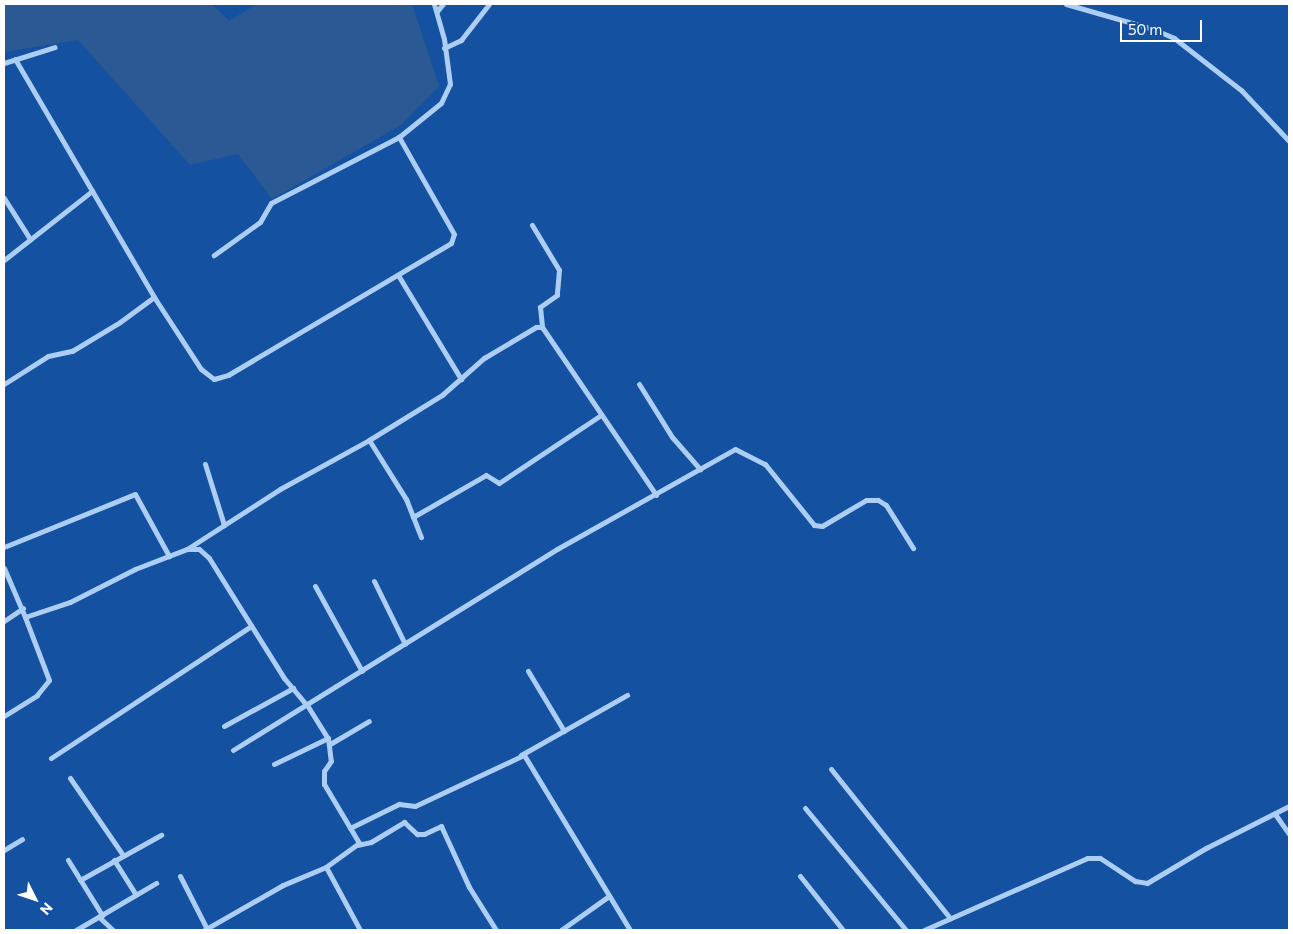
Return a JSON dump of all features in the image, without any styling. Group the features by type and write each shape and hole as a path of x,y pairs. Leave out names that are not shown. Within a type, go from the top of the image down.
{"street":[{"path":"214,255 260,222 271,203 400,137 441,103 447,92 450,72 434,4"},
{"path":"437,11 443,4"},
{"path":"444,48 461,40 489,4"},
{"path":"1066,4 1153,28 1174,38 1242,91 1289,141"},
{"path":"4,63 54,47"},
{"path":"15,58 154,296 201,369 214,379 228,375 398,275 454,239 400,137"},
{"path":"4,260 92,191"},
{"path":"4,198 30,239"},
{"path":"4,212 10,208"},
{"path":"532,225 559,270 558,295 539,309 542,327 656,495"},
{"path":"398,275 461,380"},
{"path":"4,384 48,356 72,351 120,322 154,296"},
{"path":"24,617 70,602 135,569 187,549 224,525 434,401 461,380 484,358 536,327 542,327"},
{"path":"639,384 674,441 700,469"},
{"path":"413,517 486,475 499,483 600,415"},
{"path":"369,440 397,482 421,537"},
{"path":"233,750 563,546 739,449 765,464 809,521 818,526 866,500 878,500 886,505 913,548"},
{"path":"205,464 224,525"},
{"path":"4,547 135,494 169,556"},
{"path":"187,549 199,549 210,558 251,626 293,688 307,705 329,741 331,761 324,771 324,784 350,828 357,845"},
{"path":"4,568 22,608 49,680 36,695 4,716"},
{"path":"374,581 405,644"},
{"path":"315,586 362,671"},
{"path":"4,622 22,608"},
{"path":"51,758 251,626"},
{"path":"528,671 564,731"},
{"path":"224,726 293,688"},
{"path":"350,828 399,804 415,806 520,755 627,695"},
{"path":"274,764 329,741 369,721"},
{"path":"520,755 527,758 630,930"},
{"path":"831,769 950,918"},
{"path":"70,778 123,855"},
{"path":"924,930 1087,858 1100,858 1134,881 1147,883 1206,848 1289,806"},
{"path":"805,808 906,930"},
{"path":"1275,814 1289,834"},
{"path":"180,876 205,929 283,885 326,867 357,845 372,842 404,822 417,834 441,826 469,887 496,930"},
{"path":"80,880 161,834"},
{"path":"4,850 22,839"},
{"path":"68,860 101,916 113,930"},
{"path":"114,860 136,895"},
{"path":"326,867 360,930"},
{"path":"800,876 843,930"},
{"path":"76,930 156,883"},
{"path":"561,930 609,896"}],"water":[{"path":"4,4 212,4 229,21 257,4 412,4 439,86 401,125 272,199 238,154 190,165 78,40 4,52"}]}
